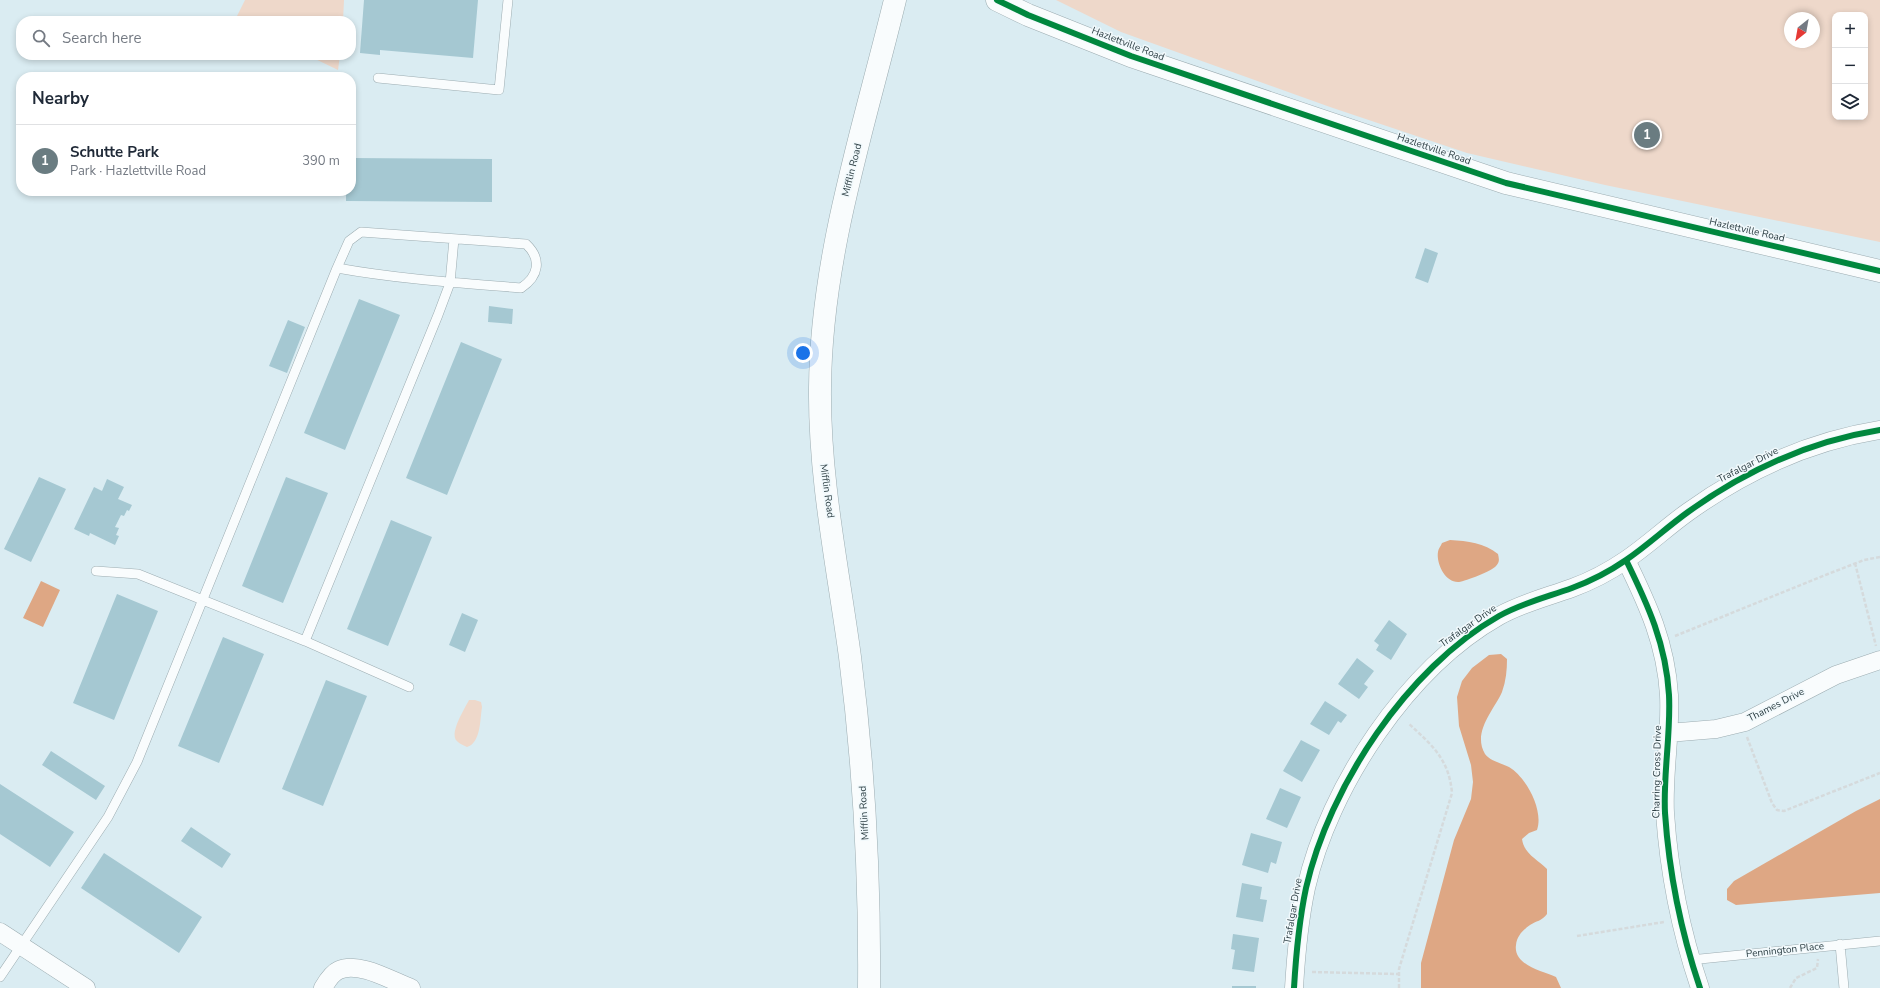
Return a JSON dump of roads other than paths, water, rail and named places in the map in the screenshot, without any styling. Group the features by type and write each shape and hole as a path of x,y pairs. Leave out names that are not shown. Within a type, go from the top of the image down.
{"main road":[{"name":"Mifflin Road","path":"869,988 865,822 858,732 823,463 820,388 824,323 833,251 895,0"},
{"path":"885,43 909,0"},
{"name":"Hazlettville Road","path":"997,0 1028,15 1131,56 1506,183 1880,271"}],"street":[{"name":"Trafalgar Drive","path":"1294,988 1296,947 1300,918 1307,886 1317,852 1346,786 1362,758 1397,707 1416,683 1438,660 1458,643 1482,627 1520,606 1590,580 1626,560 1686,513 1744,476 1785,457 1825,444 1880,430"},
{"name":"Charring Cross Drive","path":"1626,560 1648,604 1659,633 1669,695 1665,812 1669,851 1678,908 1690,960 1700,988"},
{"name":"Thames Drive","path":"1668,733 1716,729 1745,722 1878,653"},
{"path":"0,932 86,988"},
{"path":"323,988 333,974 339,970 349,967 364,969 411,988"}],"lane":[{"path":"378,78 499,90 508,0"},
{"path":"0,977 108,817 138,762 202,599 349,241 361,232 526,244 536,258 536,270 530,282 521,288 450,283 370,274 338,268"},
{"path":"305,641 450,283 454,239"},
{"path":"96,571 138,574 305,641 409,687"},
{"name":"Pennington Place","path":"1690,960 1880,941"},
{"path":"1840,944 1844,988"}],"place":[{"name":"Schutte Park","path":"1647,135"}]}
